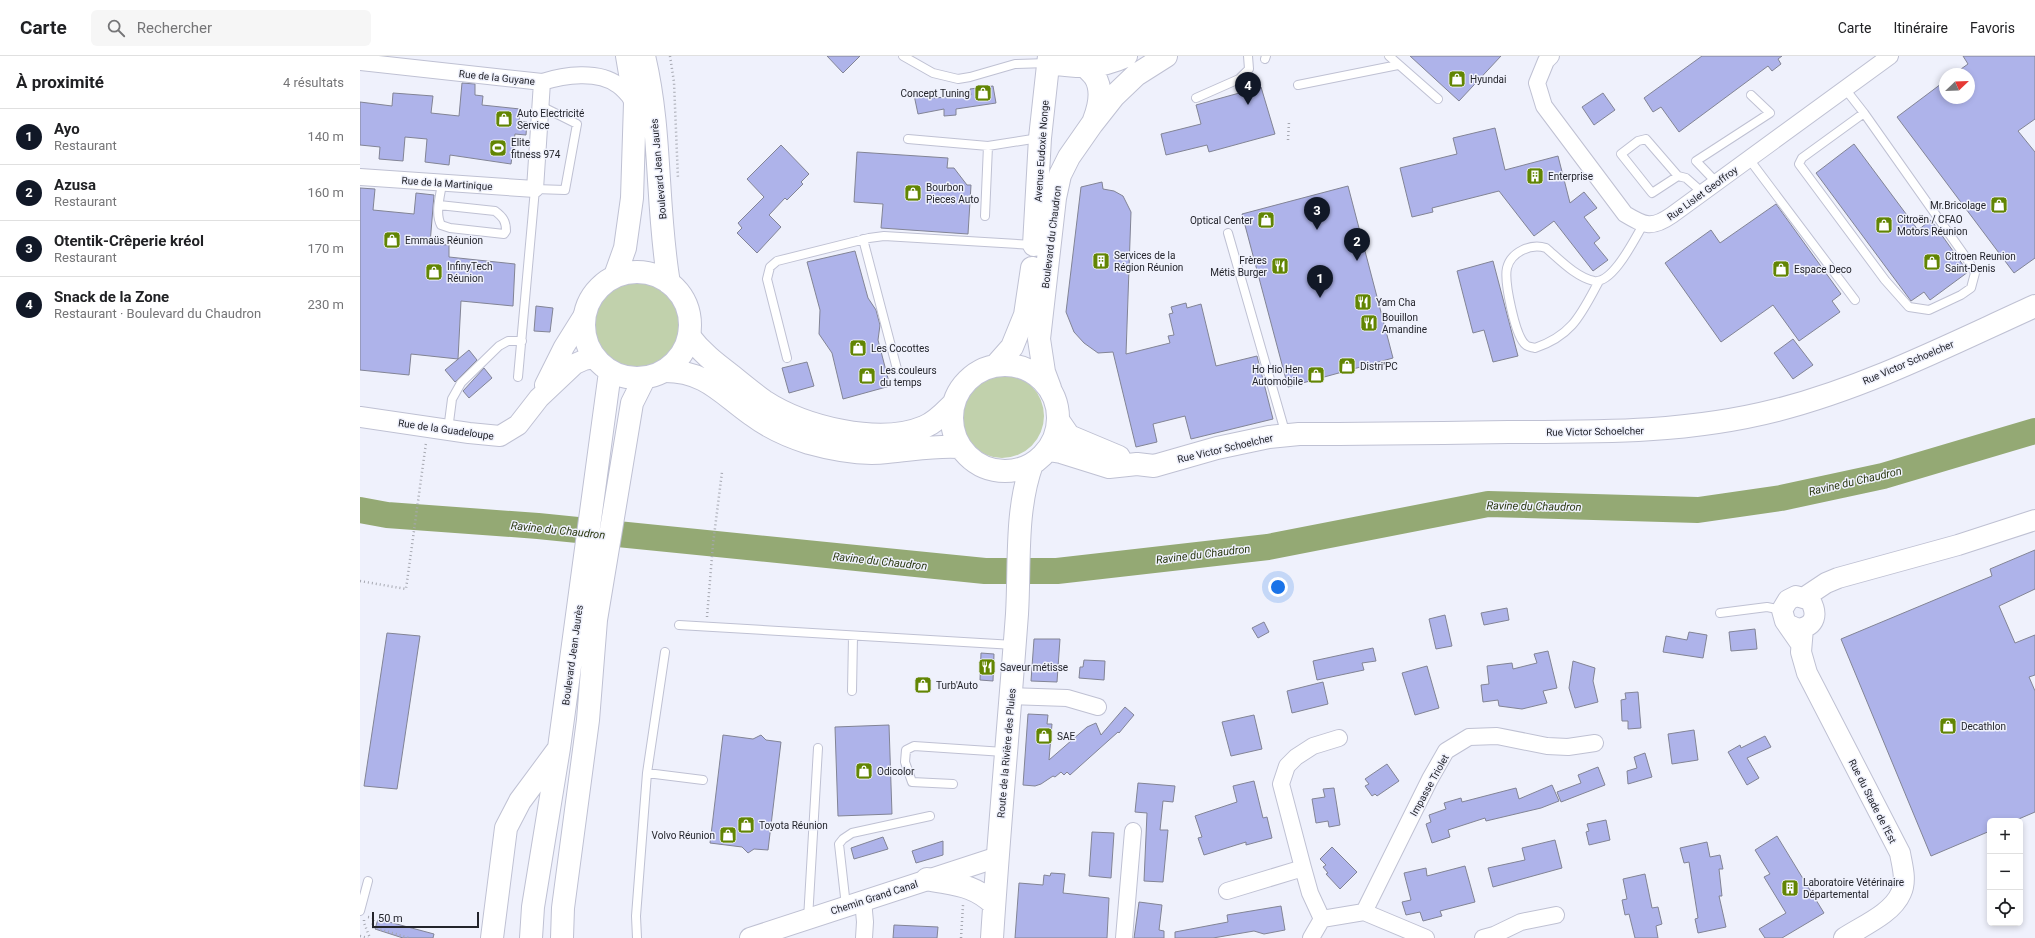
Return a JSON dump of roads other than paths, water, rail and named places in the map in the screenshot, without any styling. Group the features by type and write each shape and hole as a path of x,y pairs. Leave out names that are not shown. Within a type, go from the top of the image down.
{"main road":[{"name":"Boulevard Jean Jaurès","path":"615,276 625,248 632,198 635,103 627,56"},
{"name":"Boulevard Jean Jaurès","path":"644,56 651,83 662,203 664,254 669,283"},
{"path":"1049,60 1101,65 1126,56"},
{"name":"Boulevard du Chaudron","path":"997,364 1012,347 1025,315 1034,245 1055,160 1071,128 1082,112 1119,72 1142,56"},
{"name":"Boulevard du Chaudron","path":"1050,388 1044,372 1039,339 1055,198 1060,175 1092,124 1114,96 1136,75 1166,56"},
{"name":"Avenue Eudoxie Nonge","path":"1034,245 1040,138 1049,60"},
{"path":"1080,62 1095,77 1099,93 1099,106 1092,124"},
{"path":"665,372 676,362 685,350 689,336 690,321 687,306 680,294 669,283 652,274 634,272 615,276 604,283 595,292 588,303 584,315 584,330 587,345 602,365 626,378 644,378 665,372 681,371 694,375 708,382 753,416 774,428 808,443 839,450 874,453 940,446 960,447"},
{"name":"Rue Victor Schoelcher","path":"1040,457 1061,452 1109,467 1137,464 1154,466 1217,448 1269,437 1639,431 1728,421 1778,410 1826,395 1895,368 2035,306"},
{"path":"689,336 707,356 764,401 806,421 832,429 860,433 909,432 924,427 935,421 952,404 961,386 971,375 983,368 997,364 1017,365 1036,374 1050,388 1056,404 1058,420 1055,436 1040,457 1016,470 1000,471 984,467 969,458 960,447 952,429 952,404"},
{"name":"Boulevard Jean Jaurès","path":"562,938 564,908 588,720 587,619 600,452 602,365"},
{"name":"Boulevard Jean Jaurès","path":"531,938 533,907 559,748 623,455 632,404 644,378"},
{"name":"Rue Victor Schoelcher","path":"1058,420 1069,436 1137,464"},
{"name":"Route de la Rivière des Pluies","path":"992,938 1005,752 1017,612 1021,521 1026,480 1040,457"},
{"name":"Route de la Rivière des Pluies","path":"1000,471 1012,487 1017,498 1021,521"},
{"path":"492,938 506,828 520,801 559,748"},
{"path":"927,879 964,886 982,893 994,904"}],"street":[{"path":"1551,56 1546,61 1537,83 1544,106 1624,214 1643,225"},
{"name":"Rue Lislet Geoffroy","path":"1643,225 1661,223 1846,90 1890,56"},
{"name":"Rue de la Guyane","path":"360,62 542,82 535,189"},
{"path":"542,82 561,76 580,74 600,78 617,84 635,103"},
{"name":"Rue de la Martinique","path":"360,177 442,184 535,189"},
{"name":"Rue de la Guadeloupe","path":"539,398 564,347 584,315"},
{"name":"Rue de la Guadeloupe","path":"360,417 495,436 506,434 518,425 539,398 575,364 584,360 602,365"},
{"path":"1812,598 1826,583 1844,576 1958,545 2035,520"},
{"path":"1796,596 1812,598 1816,612 1814,619 1809,625 1794,627 1788,600 1796,596"},
{"name":"Rue du Stade de l'Est","path":"1794,627 1807,673 1900,853 1904,872 1902,892 1893,904 1844,938"},
{"path":"1010,696 1067,698 1098,707"},
{"name":"Impasse Triolet","path":"1364,912 1430,779 1446,752 1469,737 1497,736 1547,746 1568,747 1595,743"},
{"path":"1322,919 1310,893 1281,784 1287,766 1296,757 1313,746 1339,738"},
{"path":"1124,938 1133,831"},
{"name":"Chemin Grand Canal","path":"750,938 998,857"},
{"path":"1227,891 1303,868"},
{"path":"855,903 865,922 864,938"},
{"path":"1322,919 1364,912 1426,938"},
{"path":"1483,938 1494,935 1521,922 1556,915"},
{"path":"1311,938 1322,919"}],"lane":[{"path":"904,56 933,73 958,78 970,77 1015,64 1049,60"},
{"path":"1196,98 1239,79 1249,68 1248,56"},
{"path":"1389,56 1438,99"},
{"path":"1298,85 1398,65"},
{"path":"1846,90 1864,113 1967,259 1975,273 1971,288 1961,295 1929,310 1909,307 1885,280 1799,164 1802,158 1864,113"},
{"path":"1717,183 1696,161 1770,113 1751,95"},
{"path":"535,189 565,190 577,124 540,106"},
{"path":"908,139 988,146 1040,138"},
{"path":"1678,176 1652,193 1621,154 1638,141 1646,138 1678,176 1686,178 1703,193"},
{"path":"985,216 988,146"},
{"path":"1749,159 1855,300"},
{"path":"440,205 495,211 504,220 506,231 504,234 441,226 438,220 442,184"},
{"name":"Rue de la Guyane","path":"518,377 535,189"},
{"path":"1599,281 1579,274 1546,248 1540,246 1524,249 1516,255 1509,262 1506,270 1507,282 1517,326 1526,345 1534,348 1556,339 1581,315 1599,281 1606,278 1621,262 1643,225"},
{"path":"1228,232 1287,436"},
{"path":"787,358 767,279 770,267 777,261 863,239 884,236 1034,245"},
{"path":"863,239 897,369"},
{"path":"438,429 460,383 499,346 508,341 522,341"},
{"path":"1720,613 1767,607 1794,627"},
{"path":"679,626 1014,645"},
{"path":"852,691 853,636"},
{"path":"637,938 636,916 647,773 665,652"},
{"path":"953,784 912,782 905,762 906,750 914,746 1005,752"},
{"path":"808,919 818,748"},
{"path":"647,773 703,780"},
{"path":"855,903 839,844 843,839 852,833 930,816"},
{"path":"360,910 368,881"}],"waterway":[{"name":"Ravine du Chaudron","path":"360,510 387,515 538,526 985,571 1057,571 1268,547 1488,504 1698,510 1781,498 1883,476 2035,431"}],"place":[{"name":"Hyundai","path":"1457,79"},
{"name":"Concept Tuning","path":"983,93"},
{"name":"Snack de la Zone","path":"1248,105"},
{"name":"Auto Electricité Service","path":"504,119"},
{"name":"Elite fitness 974","path":"498,148"},
{"name":"Enterprise","path":"1535,176"},
{"name":"Bourbon Pieces Auto","path":"913,193"},
{"name":"Mr.Bricolage","path":"1999,205"},
{"name":"Optical Center","path":"1266,220"},
{"name":"Citroën / CFAO Motors Réunion","path":"1884,225"},
{"name":"Otentik-Crêperie kréol","path":"1317,230"},
{"name":"Emmaüs Réunion","path":"392,240"},
{"name":"Services de la Région Réunion","path":"1101,261"},
{"name":"Azusa","path":"1357,261"},
{"name":"Citroen Reunion Saint-Denis","path":"1932,262"},
{"name":"Frères Métis Burger","path":"1280,266"},
{"name":"Espace Deco","path":"1781,269"},
{"name":"InfinyTech Réunion","path":"434,272"},
{"name":"Ayo","path":"1320,298"},
{"name":"Yam Cha","path":"1363,302"},
{"name":"Bouillon Amandine","path":"1369,323"},
{"name":"Les Cocottes","path":"858,348"},
{"name":"Distri'PC","path":"1347,366"},
{"name":"Ho Hio Hen Automobile","path":"1316,375"},
{"name":"Les couleurs du temps","path":"867,376"},
{"name":"Saveur métisse","path":"987,667"},
{"name":"Turb'Auto","path":"923,685"},
{"name":"Decathlon","path":"1948,726"},
{"name":"SAE","path":"1044,736"},
{"name":"Odicolor","path":"864,771"},
{"name":"Toyota Réunion","path":"746,825"},
{"name":"Volvo Réunion","path":"728,835"},
{"name":"Laboratoire Vétérinaire Départemental","path":"1790,888"}]}
